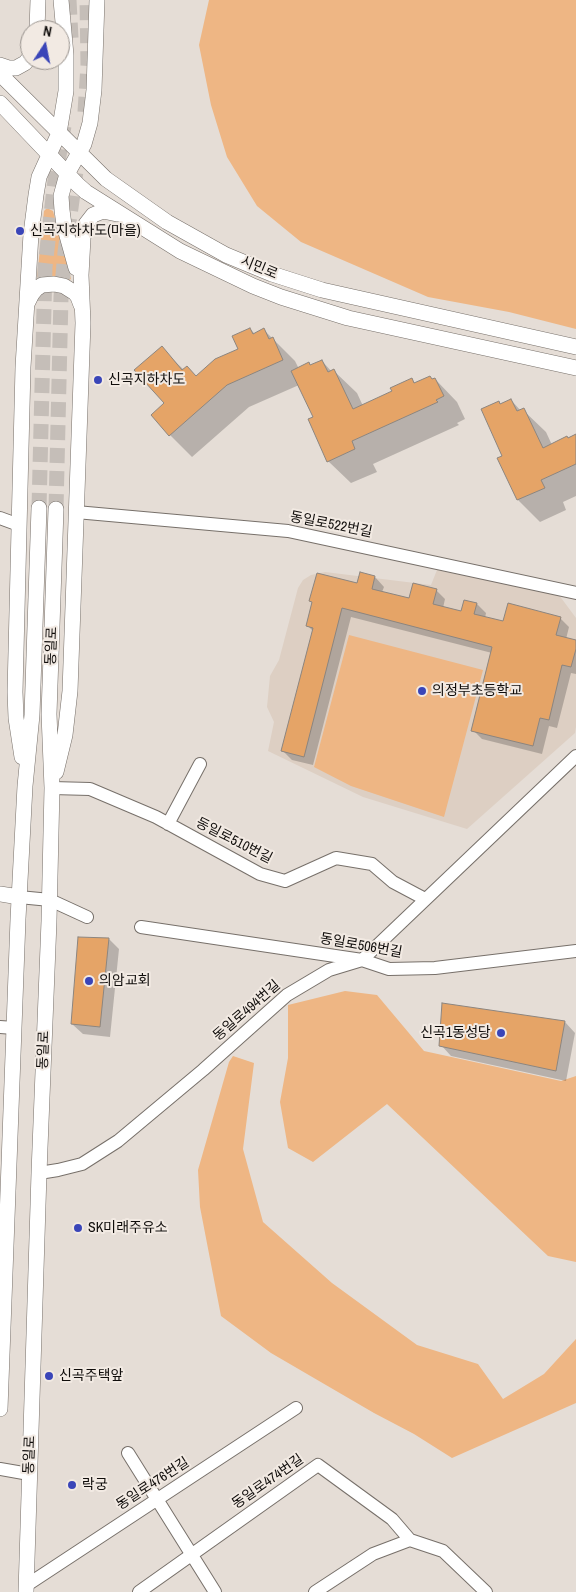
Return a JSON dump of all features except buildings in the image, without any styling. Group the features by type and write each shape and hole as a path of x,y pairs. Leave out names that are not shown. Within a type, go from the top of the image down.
{"street":[{"path":"37,20 38,0"},
{"path":"25,786 16,718 23,368 26,308 36,195 39,178 59,133 67,76 61,0"},
{"path":"81,288 66,232 61,196 67,174 87,135 92,112 97,0"},
{"path":"0,65 9,68 20,66"},
{"name":"시민로","path":"0,74 106,178 167,222 226,255 297,283 346,297 396,306 576,347"},
{"name":"시민로","path":"0,104 86,192 180,251 260,289 309,307 348,318 576,368"},
{"path":"52,788 65,735 70,691 83,238 86,224 90,218 99,212 107,211 118,214 132,222"},
{"path":"26,308 36,289 42,285 54,284 64,286 75,293 82,309"},
{"name":"동일로","path":"0,1409 7,1027 19,897 25,786 32,715 39,508"},
{"name":"동일로","path":"27,1588 38,1173 50,900 52,788 49,714 56,509"},
{"name":"동일로522번길","path":"76,512 288,531 576,592"},
{"path":"0,518 20,525"},
{"name":"동일로494번길","path":"38,1173 82,1164 118,1141 203,1070 287,995 329,970 362,960 575,759"},
{"path":"168,824 200,764"},
{"name":"동일로510번길","path":"52,788 90,789 168,824 260,874 285,881 336,858 372,864 393,882 425,899"},
{"path":"0,894 50,900 87,918"},
{"name":"동일로506번길","path":"141,927 362,960 389,969 421,969 576,951"},
{"name":"동일로476번길","path":"27,1588 157,1499 296,1408"},
{"path":"128,1453 215,1592"},
{"name":"동일로474번길","path":"139,1592 318,1465 392,1519 410,1540"},
{"path":"0,1469 30,1474"},
{"path":"315,1592 373,1554 410,1540 443,1551 486,1592"}],"shaded area":[{"path":"209,0 576,0 576,329 509,312 428,297 301,242 257,206 227,157 211,105 199,45"},
{"path":"46,209 53,211 71,279 69,280 37,277 44,211"},
{"name":"의정부초등학교","path":"437,570 559,595 576,618 575,733 467,829 363,797 268,751 274,722 267,707 270,676 279,660 298,588 303,580 311,575 325,572 431,585"},
{"path":"349,635 483,670 444,817 351,786 314,767"},
{"path":"345,991 377,995 424,1051 561,1081 576,1076 576,1262 548,1256 387,1104 313,1162 288,1148 280,1102 288,1058 288,1005"},
{"path":"233,1056 254,1063 243,1149 263,1222 332,1283 417,1345 478,1364 503,1399 544,1374 576,1339 576,1403 452,1458 414,1434 271,1353 221,1316 200,1207 198,1170 229,1062"}],"tunnel":[{"path":"69,0 71,38"},
{"path":"85,112 88,65 87,0"},
{"path":"39,508 45,267 55,180 64,126"},
{"path":"56,509 61,297 76,171"}],"place":[{"name":"신곡지하차도(마을)","path":"20,231"},
{"name":"신곡지하차도","path":"98,380"},
{"name":"의정부초등학교","path":"422,691"},
{"name":"의암교회","path":"89,981"},
{"name":"신곡1동성당","path":"501,1033"},
{"name":"SK미래주유소","path":"78,1228"},
{"name":"신곡주택앞","path":"49,1376"},
{"name":"락궁","path":"72,1485"}]}
